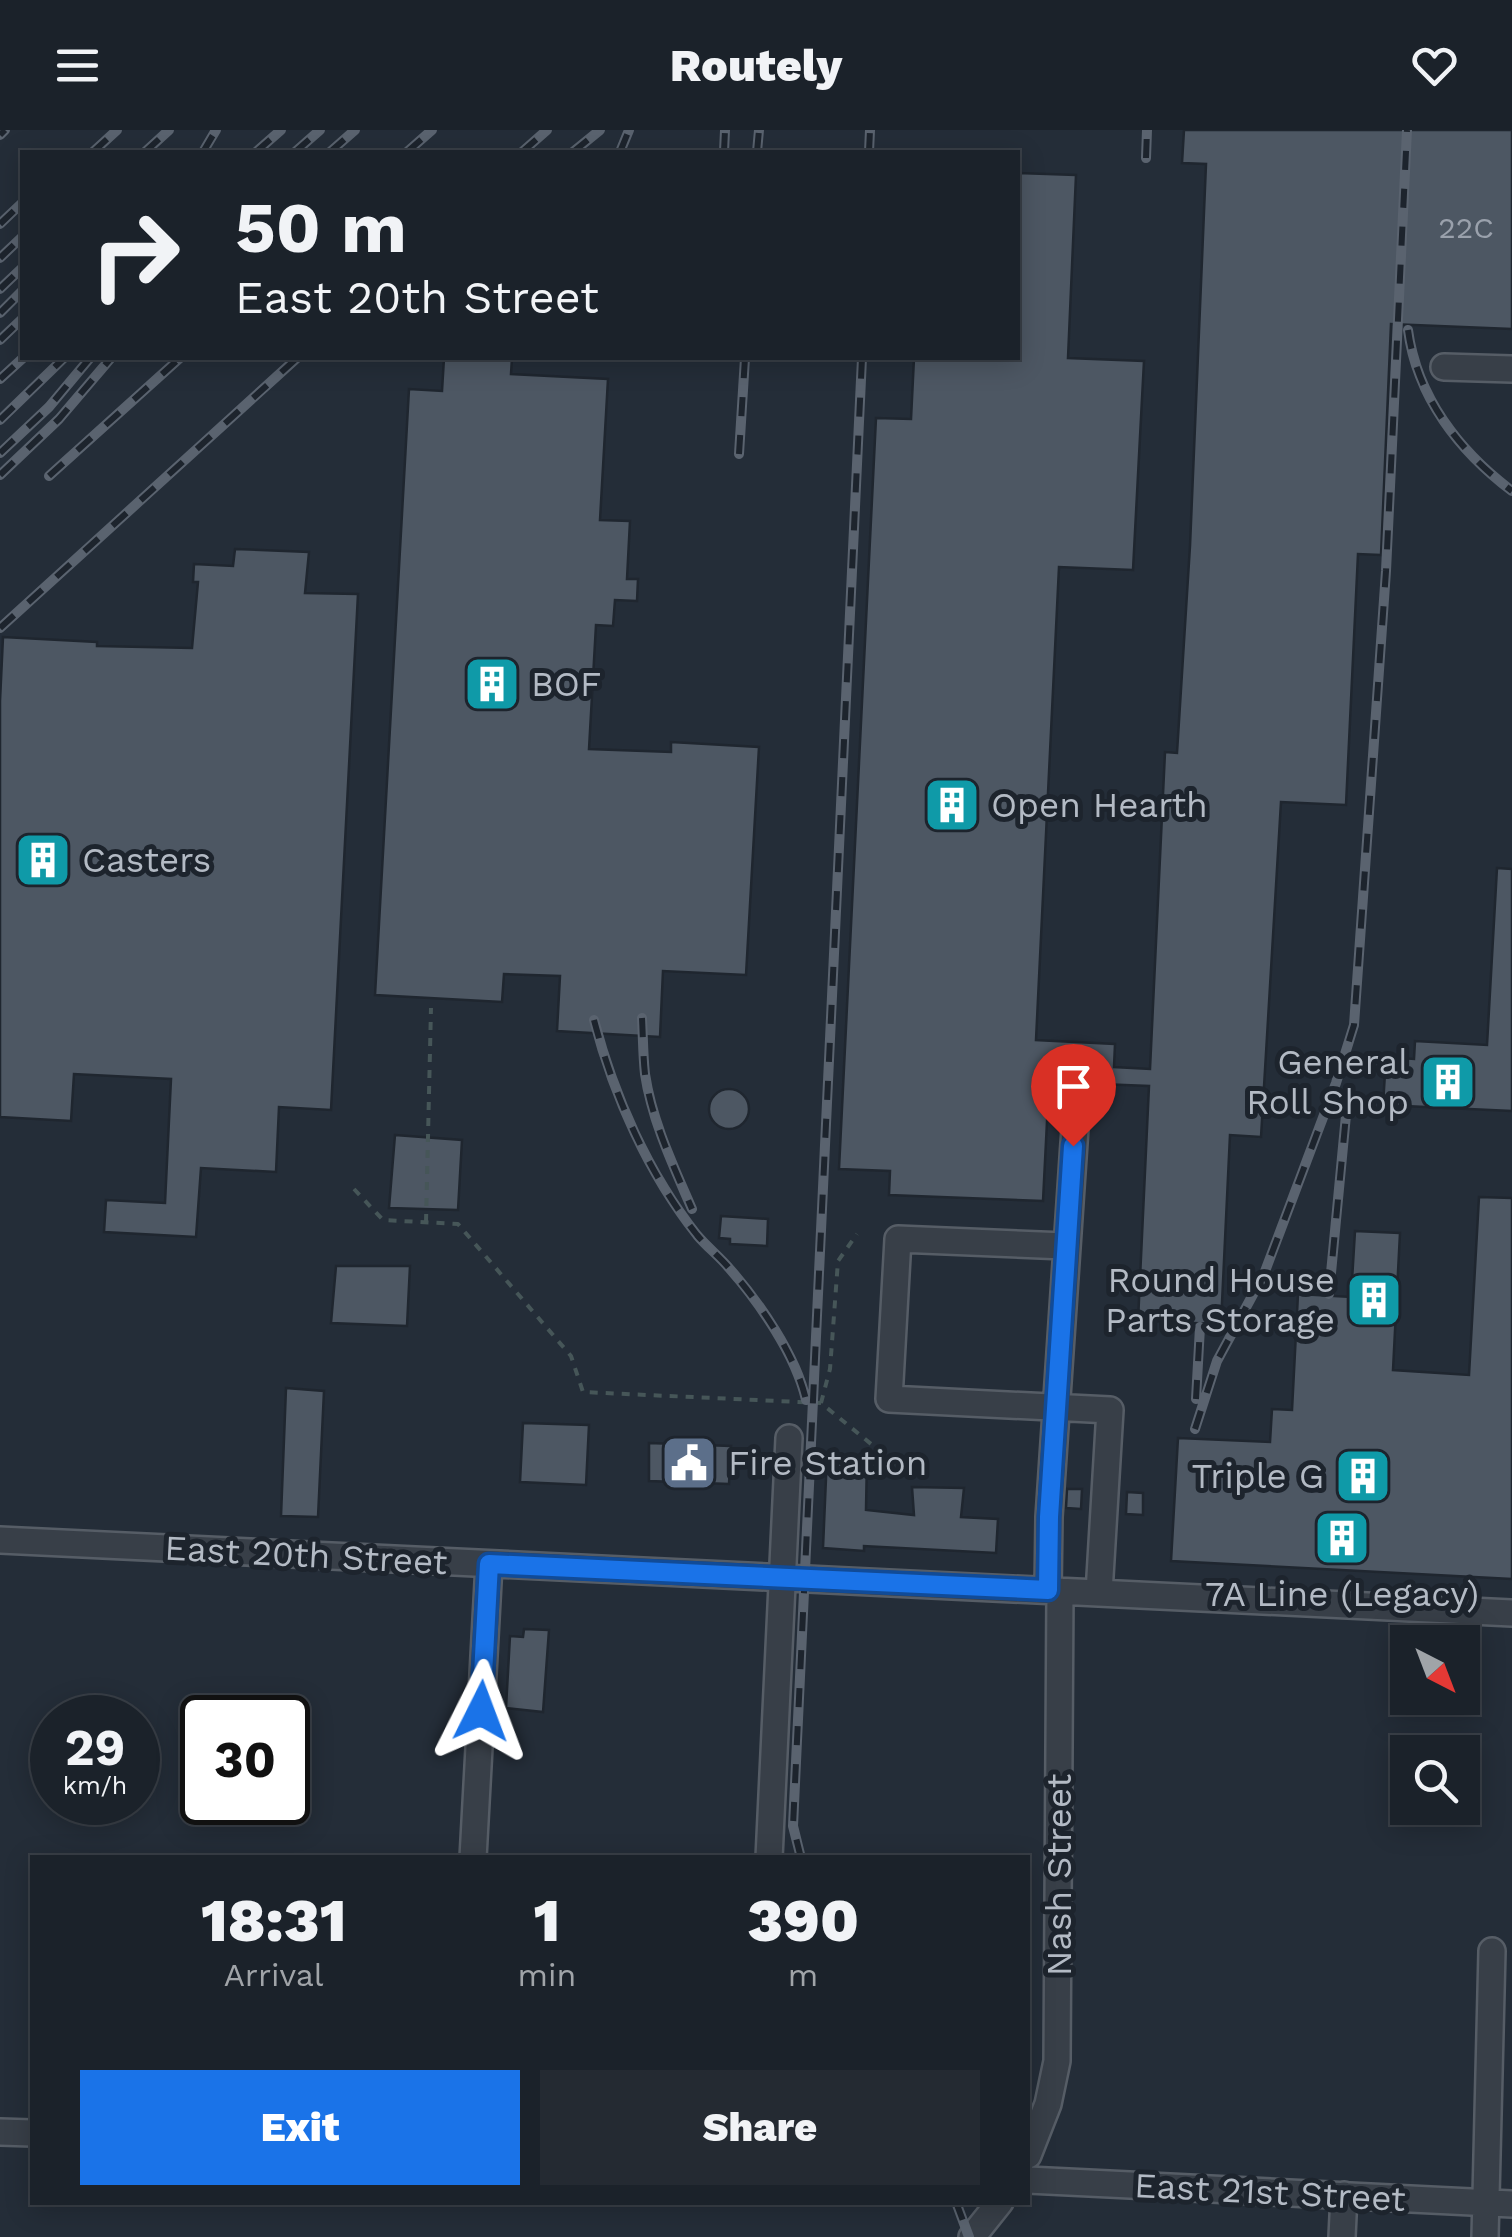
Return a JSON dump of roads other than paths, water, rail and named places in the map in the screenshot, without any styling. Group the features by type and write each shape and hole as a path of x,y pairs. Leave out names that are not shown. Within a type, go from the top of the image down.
{"street":[{"path":"1444,367 1512,369"},
{"name":"Nash Street","path":"1030,2150 1048,2104 1058,2042 1056,1407 1076,1113"},
{"path":"1066,1246 898,1238 889,1399 1110,1410 1100,1593"},
{"path":"769,1855 789,1438"},
{"name":"East 20th Street","path":"0,1540 1512,1612"},
{"path":"473,1855 489,1564"},
{"path":"1485,2237 1492,1951"},
{"path":"0,2132 30,2134"},
{"name":"East 21st Street","path":"1030,2180 1512,2204"},
{"path":"1342,2237 1344,2195"},
{"path":"972,2237 998,2205"}],"railway":[{"path":"0,135 5,130"},
{"path":"95,150 117,130"},
{"path":"147,150 169,130"},
{"path":"204,150 216,130"},
{"path":"258,150 281,130"},
{"path":"297,150 320,130"},
{"path":"332,150 355,130"},
{"path":"409,150 432,130"},
{"path":"524,150 547,130"},
{"path":"575,150 600,130"},
{"path":"621,150 629,130"},
{"path":"724,150 725,130"},
{"path":"757,150 759,130"},
{"path":"869,150 870,130"},
{"path":"1146,158 1147,130"},
{"path":"1195,1429 1217,1361 1264,1274 1354,1025 1386,571 1407,130"},
{"path":"0,224 20,205"},
{"path":"0,258 20,239"},
{"path":"0,289 20,270"},
{"path":"0,313 20,293"},
{"path":"0,340 20,321"},
{"path":"1408,330 1421,378 1444,421 1475,458 1512,491"},
{"path":"0,379 21,360"},
{"path":"0,420 62,360"},
{"path":"0,453 49,407 88,360"},
{"path":"0,475 59,419 109,360"},
{"path":"49,476 178,360"},
{"path":"0,628 295,360"},
{"path":"739,454 745,360"},
{"path":"800,1855 793,1826 862,360"},
{"path":"642,1018 645,1074 653,1109 692,1209"},
{"path":"594,1020 622,1105 648,1160 697,1235 764,1313 794,1365 806,1400"},
{"path":"1329,1294 1348,1094"},
{"path":"1196,1399 1200,1327"},
{"path":"957,2205 969,2237"}],"place":[{"name":"BOF","path":"492,684"},
{"name":"Open Hearth","path":"952,805"},
{"name":"Casters","path":"43,860"},
{"name":"General Roll Shop","path":"1448,1082"},
{"name":"Round House Parts Storage","path":"1374,1300"},
{"name":"Fire Station","path":"689,1463"},
{"name":"Triple G","path":"1363,1476"},
{"name":"7A Line (Legacy)","path":"1342,1538"}]}
